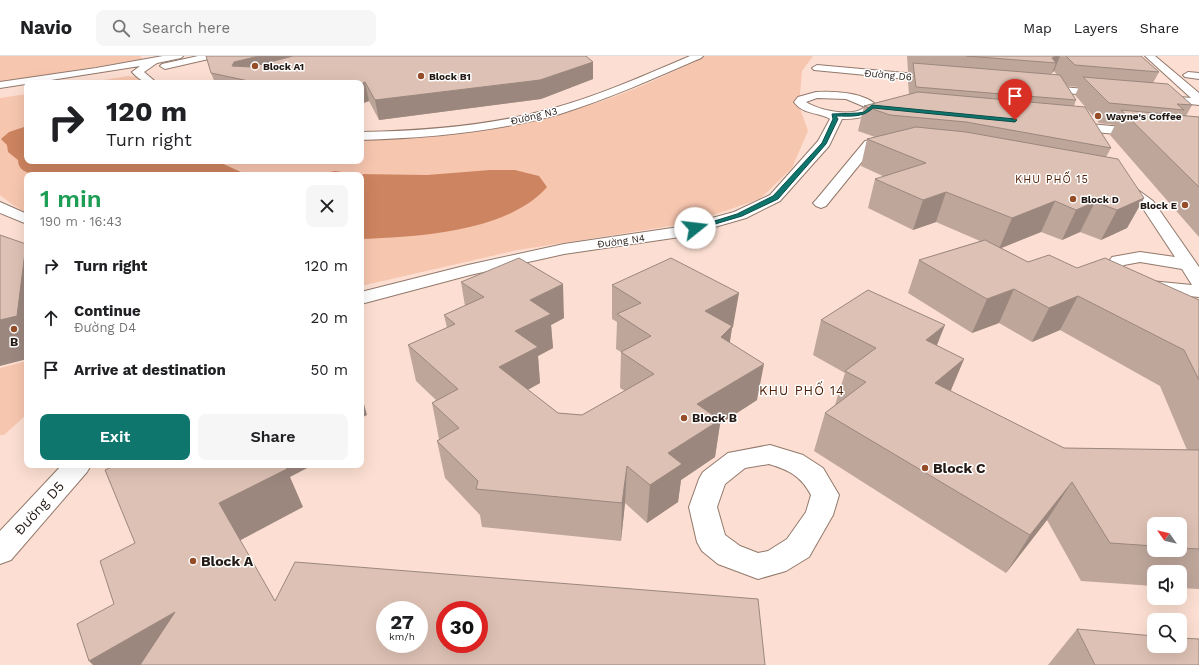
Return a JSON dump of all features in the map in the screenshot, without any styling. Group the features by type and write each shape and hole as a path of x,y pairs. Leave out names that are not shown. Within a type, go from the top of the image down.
{"street":[{"path":"30,80 178,56"},
{"path":"85,80 137,72 210,56"},
{"name":"Đường N3","path":"364,136 408,136 482,127 556,111 624,88 698,56"},
{"path":"821,86 817,68 822,56"},
{"path":"1150,56 1199,100"},
{"path":"137,72 154,59"},
{"name":"Đường D6","path":"817,68 948,80"},
{"path":"137,72 148,80"},
{"path":"1199,76 1185,72 1199,84"},
{"path":"0,85 24,81"},
{"path":"821,86 866,103 872,107 888,108"},
{"path":"821,86 802,99 800,102 802,105 814,112 833,115 865,113 872,107"},
{"path":"1034,87 1113,94"},
{"path":"0,93 24,89"},
{"path":"1144,97 1199,100"},
{"name":"Đường N4","path":"364,297 468,270 564,249 680,232 740,215 775,198 791,181 824,143 836,119 833,115"},
{"path":"1055,124 1199,138"},
{"path":"821,203 870,144 901,147"},
{"path":"1107,182 1122,185 1148,204 1199,281"},
{"path":"0,207 24,218"},
{"path":"1188,265 1140,257 1118,261 1111,271 1136,285 1199,291"},
{"path":"770,454 794,462 814,475 824,495 819,515 798,548 775,562 758,566 729,555 712,542 703,506 713,479 737,460 770,454"},
{"name":"Đường D5","path":"0,551 75,468"}],"shaded area":[{"path":"0,56 141,56 142,59 0,83"},
{"path":"705,56 813,56 802,71 799,105 808,131 792,168 760,199 690,223 518,250 364,285 364,172 24,172 24,212 0,195 0,98 24,94 24,164 364,164 364,140 423,137 515,124 546,117 605,100 656,80"},
{"path":"128,76 136,77 142,80 104,80"},
{"path":"24,127 24,164 224,164 241,172 26,172 20,168 18,160 8,152 7,145 1,139 9,132"},
{"path":"490,170 515,170 539,176 547,187 530,202 509,214 486,223 434,234 364,239 364,174 427,175"},
{"path":"24,362 24,417 4,435 0,435 0,368"}],"building":[{"path":"206,56 259,56 234,62 232,66 251,67 293,56 586,56 593,62 540,80 375,100 364,82 364,80 244,80 211,73"},
{"path":"966,56 1055,56 1052,58 1056,63"},
{"path":"1066,56 1141,56 1159,72 1075,65"},
{"path":"913,63 1060,75 1076,100 916,87"},
{"path":"1083,77 1168,84 1192,105 1177,104 1184,110 1109,103"},
{"path":"918,92 1085,107 1111,148 966,122 890,115 864,106"},
{"path":"1121,110 1199,117 1199,187"},
{"path":"916,127 966,132 1118,159 1144,198 1117,210 1095,202 1076,210 1055,201 1012,218 946,192 923,200 875,179 926,163 867,139"},
{"path":"0,235 24,243 24,260 17,316 0,320"},
{"path":"985,240 1028,262 1049,255 1077,268 1105,258 1199,300 1199,380 1184,350 1078,296 1049,308 1014,289 987,299 919,260"},
{"name":"Block B","path":"519,258 563,284 530,300 551,314 515,331 538,347 499,367 558,413 582,415 654,374 621,352 651,336 617,314 641,303 612,285 671,258 739,293 705,311 732,326 721,337 764,364 697,404 720,420 668,453 682,464 650,485 627,466 622,503 476,489 478,481 437,441 459,428 432,403 458,389 408,345 455,324 444,315 484,297 461,282"},
{"path":"868,290 945,325 926,340 964,359 935,383 1064,448 1199,450 1199,549 1187,548 1187,517 1147,517 1147,546 1110,543 1072,482 1030,535 825,413 866,382 845,371 876,348 821,320"},
{"path":"109,468 286,468 287,469 219,503 275,601 295,562 758,599 765,665 140,665 175,612 89,661 77,624 114,604 100,561 135,543 105,470"},
{"path":"1077,629 1147,635 1147,653 1187,653 1187,638 1199,639 1199,665 1095,665"}],"place":[{"name":"Block A1","path":"255,66"},
{"name":"Block B1","path":"421,76"},
{"name":"Wayne's Coffee","path":"1098,116"},
{"name":"Block D","path":"1073,199"},
{"name":"Block E","path":"1185,205"},
{"name":"B","path":"14,329"},
{"name":"Block B","path":"684,418"},
{"name":"Block C","path":"925,468"},
{"name":"Block A","path":"193,561"}],"district":[{"name":"KHU PHỐ 15","path":"1052,179"},
{"name":"KHU PHỐ 14","path":"802,390"}],"route":[{"path":"695,228 740,215 775,198 824,143 836,119 833,115 848,116 865,113 872,107 1015,120"}]}
